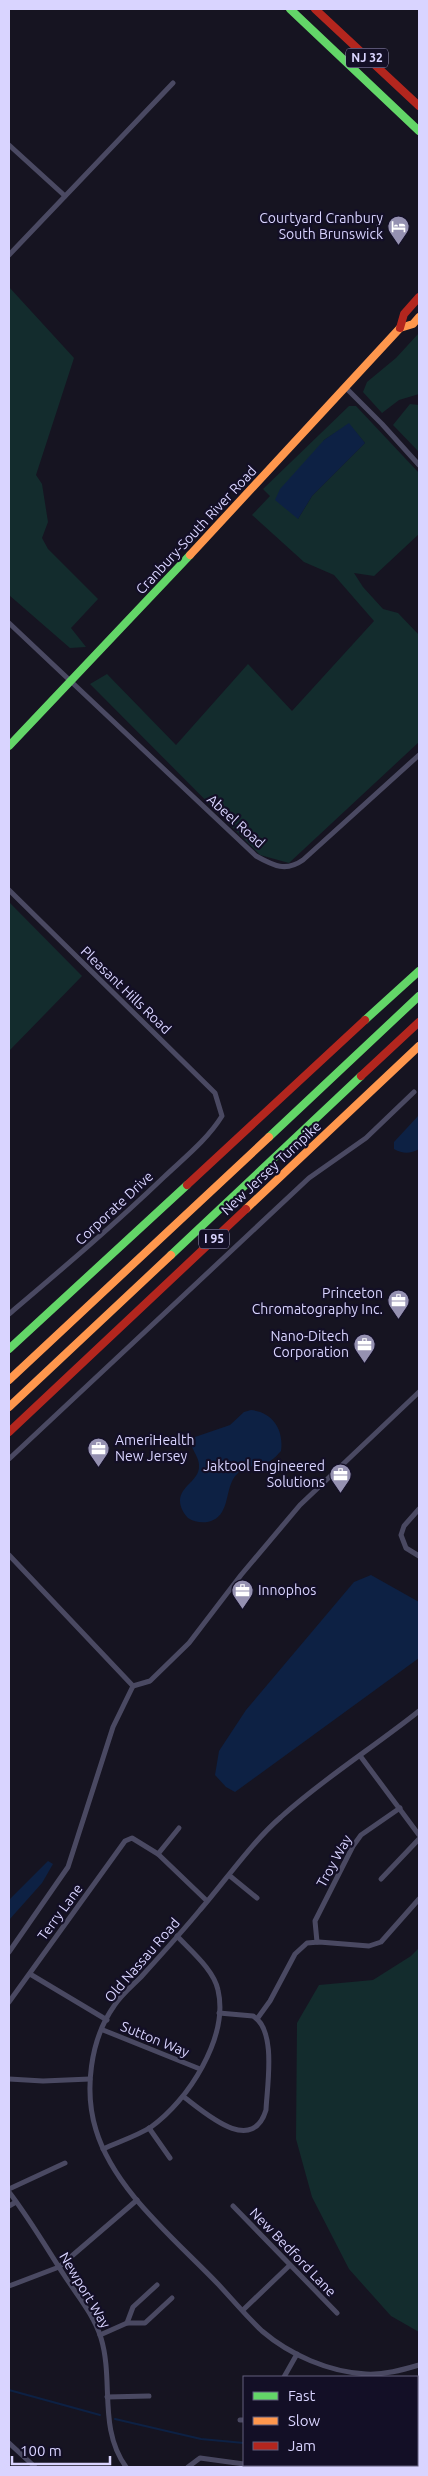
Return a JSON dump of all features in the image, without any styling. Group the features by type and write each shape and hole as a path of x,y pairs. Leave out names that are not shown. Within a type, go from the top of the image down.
{"main road":[{"name":"NJ 32","path":"290,9 419,130"},
{"name":"NJ 32","path":"315,9 419,106"},
{"name":"Cranbury-South River Road","path":"9,746 148,601 400,328 404,314 419,297"},
{"name":"Cranbury-South River Road","path":"400,328 413,324 419,317"},
{"path":"9,1349 419,971"},
{"name":"New Jersey Turnpike","path":"9,1380 419,996"},
{"name":"New Jersey Turnpike","path":"9,1407 419,1022"},
{"name":"New Jersey Turnpike","path":"9,1432 419,1046"}],"street":[{"path":"9,255 173,82"},
{"path":"9,145 65,196"},
{"path":"345,387 419,465"},
{"name":"Abeel Road","path":"9,623 256,856 275,867 295,866 304,860 419,755"},
{"name":"Pleasant Hills Road","path":"9,890 215,1093 222,1109"},
{"path":"9,1459 309,1178 366,1138 414,1092"},
{"name":"Corporate Drive","path":"9,1314 92,1244 210,1133 222,1116 222,1109"},
{"path":"9,1952 68,1867 113,1727 133,1686 150,1681 189,1644 241,1575 300,1505 419,1392"},
{"path":"419,1509 404,1526 401,1535 406,1548 419,1556"},
{"path":"9,1555 133,1686"},
{"name":"Old Nassau Road","path":"419,1711 282,1816 266,1831 230,1876 114,2006 94,2054 90,2079 90,2102 95,2128 103,2149 116,2172 137,2200 263,2332 297,2354 328,2368 367,2376 419,2366"},
{"path":"361,1757 400,1808 419,1837 382,1879"},
{"name":"Troy Way","path":"317,1942 315,1921 353,1846 362,1835 400,1808"},
{"path":"179,1828 158,1854 208,1901"},
{"name":"Terry Lane","path":"9,2002 125,1841 132,1838 158,1854"},
{"path":"230,1876 256,1898"},
{"path":"257,2019 270,2001 295,1954 307,1943 369,1946 381,1942 419,1899"},
{"path":"103,2149 149,2128 168,2114 184,2097 215,2040 219,2014 218,1989 211,1975 177,1936"},
{"path":"30,1974 107,2020"},
{"path":"184,2097 223,2125 237,2130 248,2130 258,2126 266,2110 269,2046 257,2019 243,2014 219,2014"},
{"name":"Sutton Way","path":"103,2030 200,2069"},
{"path":"9,2079 43,2081 90,2079"},
{"path":"149,2128 170,2158"},
{"path":"9,2191 65,2163"},
{"name":"Newport Way","path":"9,2191 91,2317 100,2335 106,2363 107,2397 112,2438 119,2457 126,2467"},
{"path":"9,2286 59,2267 137,2200"},
{"path":"9,2206 16,2202"},
{"name":"New Bedford Lane","path":"233,2206 337,2313"},
{"path":"243,2310 290,2265"},
{"path":"128,2323 134,2307 157,2285"},
{"path":"100,2335 128,2323 145,2323 172,2298"},
{"path":"285,2376 297,2354"},
{"path":"107,2397 149,2396"},
{"path":"9,2443 35,2467"},
{"path":"188,2467 200,2458 243,2465"}],"green space":[{"path":"9,287 74,358 36,475 42,484 48,522 42,538 48,549 98,599 71,628 86,647 70,648 9,595"},
{"path":"419,333 419,394 399,400 382,413 363,392 367,382 396,358"},
{"path":"410,404 419,405 419,452 393,425"},
{"path":"349,406 356,406 419,473 419,534 374,576 354,573 363,587 383,609 398,613 419,635 419,742 289,863 260,855 90,684 107,674 176,745 248,664 292,711 374,621 334,575 304,562 252,515 270,496 263,489","holes":["349,424 365,443 312,496 298,519 324,440"]},
{"path":"9,902 82,976 9,1051"},
{"path":"419,1948 419,2332 391,2316 349,2269 312,2197 296,2139 297,2023 319,1985 373,1980 411,1956"}],"water":[{"path":"349,423 365,443 312,496 298,519 275,500 280,489 324,440"},
{"path":"419,1115 419,1149 406,1153 394,1149 394,1142"},
{"path":"251,1410 265,1414 275,1423 281,1436 281,1451 270,1461 241,1470 234,1477 224,1508 215,1519 207,1522 197,1522 188,1518 182,1510 180,1501 183,1491 198,1470 198,1460 191,1444 195,1437 230,1425 244,1412"},
{"path":"371,1575 419,1602 419,1658 235,1792 226,1787 215,1775 219,1751 246,1710 354,1582"},
{"path":"48,1861 53,1864 42,1883 9,1920 9,1900"}],"waterway":[{"path":"9,2390 100,2415"},
{"path":"115,2419 201,2439 243,2443"}],"traffic: fast":[{"path":"290,9 419,131"},
{"path":"9,746 190,555"},
{"path":"365,1020 419,971"},
{"path":"269,1137 419,996"},
{"path":"171,1255 361,1076"},
{"path":"9,1349 187,1185"}],"traffic: slow":[{"path":"190,555 400,328 413,324 419,317"},
{"path":"246,1209 419,1046"},
{"path":"9,1380 269,1137"},
{"path":"9,1407 171,1255"}],"traffic: jam":[{"path":"315,9 419,106"},
{"path":"400,328 404,314 419,297"},
{"path":"187,1185 365,1020"},
{"path":"361,1076 419,1022"},
{"path":"9,1432 246,1209"}],"place":[{"name":"Courtyard Cranbury South Brunswick","path":"399,245"},
{"name":"Princeton Chromatography Inc.","path":"399,1320"},
{"name":"Nano-Ditech Corporation","path":"365,1363"},
{"name":"AmeriHealth New Jersey","path":"99,1467"},
{"name":"Jaktool Engineered Solutions","path":"341,1493"},
{"name":"Innophos","path":"242,1609"}]}
